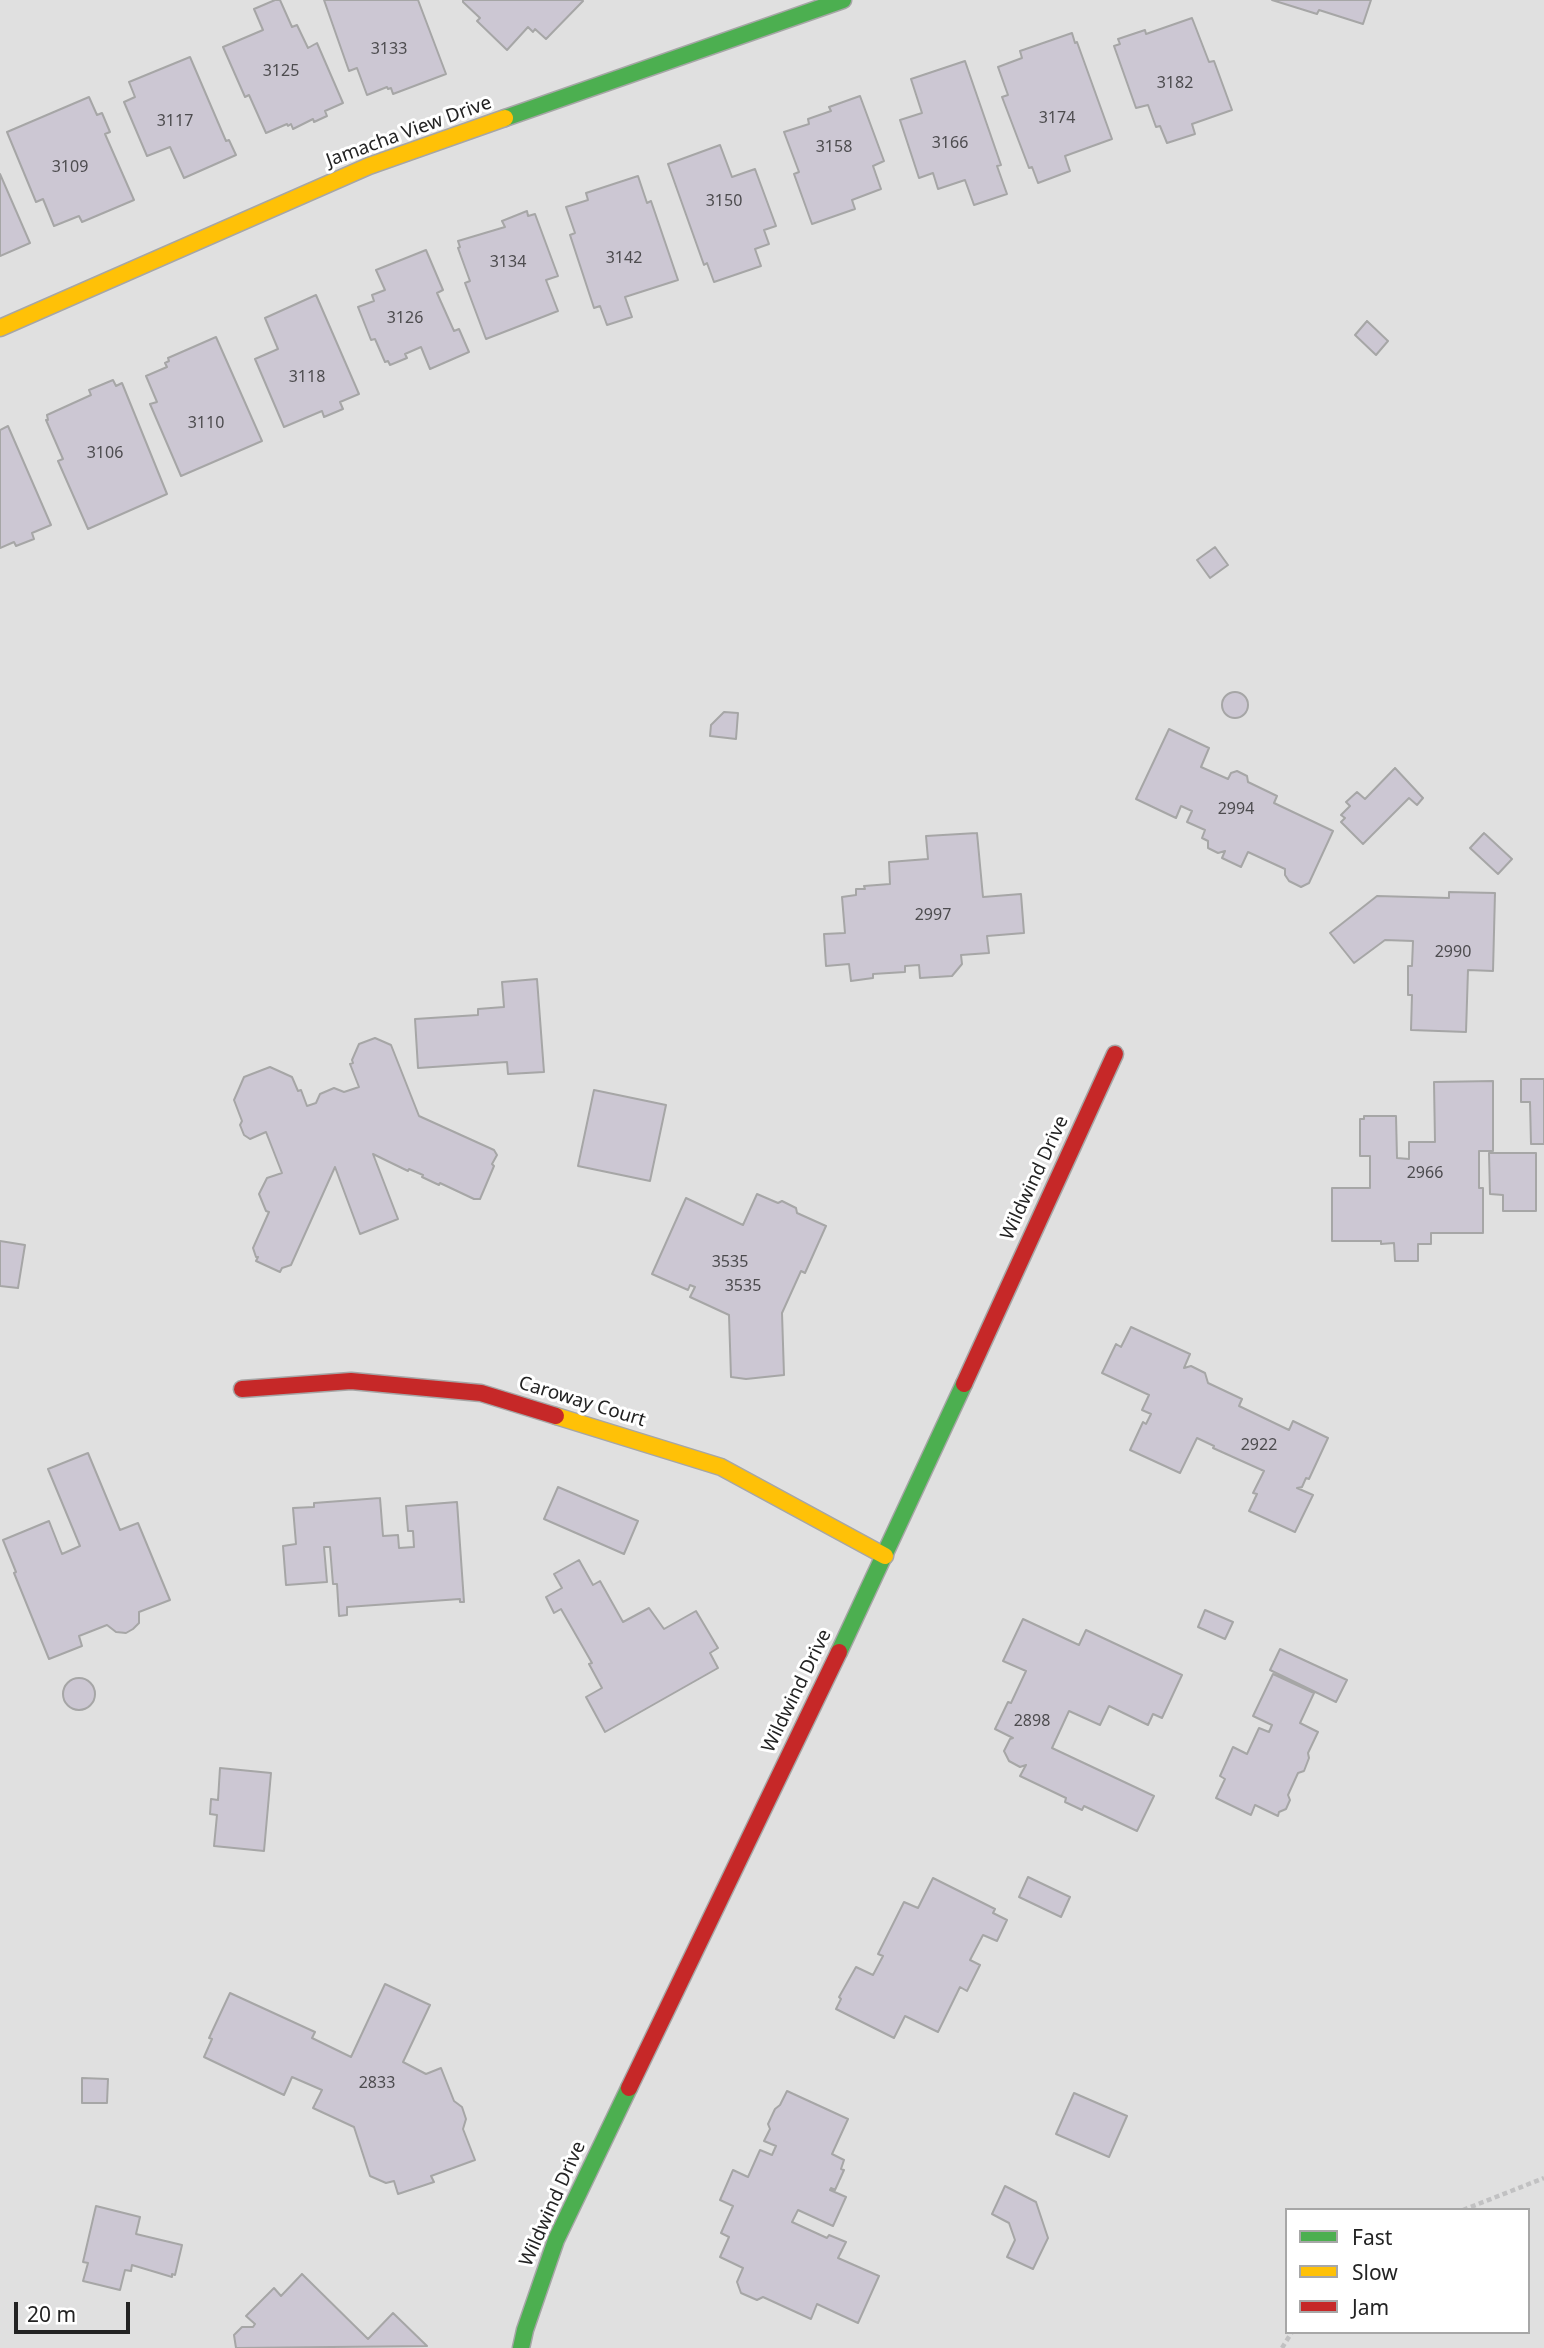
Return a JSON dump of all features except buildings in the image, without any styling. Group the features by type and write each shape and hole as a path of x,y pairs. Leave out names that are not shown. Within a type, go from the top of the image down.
{"street":[{"name":"Jamacha View Drive","path":"0,328 369,166 843,0"},
{"name":"Wildwind Drive","path":"521,2348 556,2240 885,1556 1115,1054"},
{"name":"Caroway Court","path":"242,1389 351,1381 481,1393 721,1466 885,1556"}],"path":[{"path":"1468,2208 1544,2178"}],"traffic: fast":[{"path":"505,118 843,0"},
{"path":"839,1652 964,1384"},
{"path":"521,2348 556,2240 629,2088"}],"traffic: slow":[{"path":"0,328 369,166 505,118"},
{"path":"556,1416 721,1467 885,1556"}],"traffic: jam":[{"path":"964,1384 1115,1054"},
{"path":"242,1389 351,1381 481,1393 556,1416"},
{"path":"629,2088 839,1652"}]}
